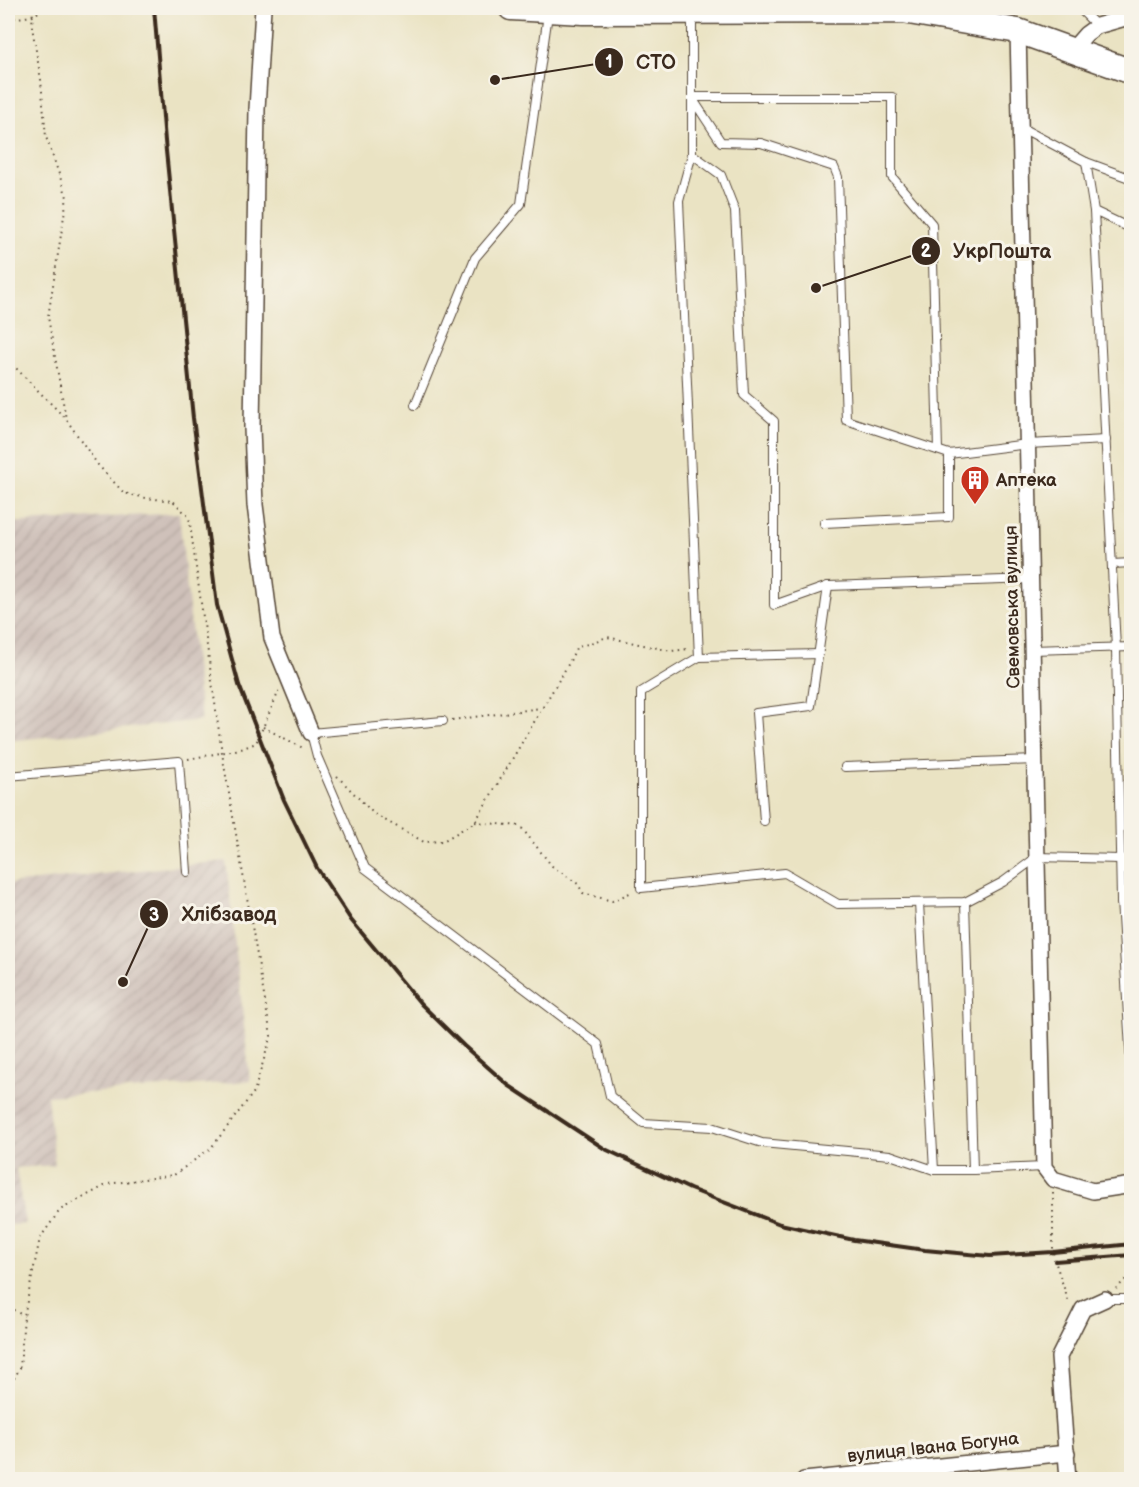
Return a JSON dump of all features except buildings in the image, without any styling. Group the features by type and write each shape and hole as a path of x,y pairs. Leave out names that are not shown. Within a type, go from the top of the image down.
{"main road":[{"path":"511,8 583,12 926,11 1018,31 1131,72"}],"street":[{"path":"263,8 257,109 252,428 255,505 272,638 311,733"},
{"path":"1072,50 1086,34 1097,26 1131,16"},
{"name":"Свемовська вулиця","path":"1018,31 1037,857 1048,1173"},
{"path":"1048,1173 1093,1191 1131,1185"},
{"path":"1068,1479 1059,1357 1083,1310 1105,1299"},
{"name":"вулиця Івана Богуна","path":"804,1479 1067,1453"}],"lane":[{"path":"1079,8 1097,26"},
{"path":"416,405 475,258 521,204 549,10"},
{"path":"692,12 692,154 680,201 699,657"},
{"path":"692,98 721,142 761,142 834,167 838,177 846,420 949,454 1028,444 1106,440"},
{"path":"692,98 892,98 892,177 932,224 938,450"},
{"path":"1020,127 1086,162 1131,179"},
{"path":"692,154 721,176 735,212 744,395 774,421 774,605 828,586 1031,579"},
{"path":"1086,162 1094,211 1106,440 1116,648 1121,903 1131,1083"},
{"path":"1094,211 1131,229"},
{"path":"824,523 950,517 949,454"},
{"path":"1112,564 1131,563"},
{"path":"764,821 756,713 811,706 828,586"},
{"path":"1032,650 1131,647"},
{"path":"819,654 699,657 641,692 641,888 785,873 838,904 965,902 1003,882 1037,857 1131,858"},
{"path":"443,721 311,733 317,756 364,868 598,1044 610,1096 643,1123 711,1127 762,1143 890,1155 934,1170 1048,1173"},
{"path":"845,767 1035,760"},
{"path":"8,776 179,761 187,872"},
{"path":"965,902 973,1170"},
{"path":"1121,903 1131,902"},
{"path":"919,903 934,1170"},
{"path":"1105,1299 1131,1299"}],"path":[{"path":"33,8 32,27 41,80 46,137 67,197 48,317 66,419"},
{"path":"8,19 33,15 44,8"},
{"path":"8,360 66,419 98,465 124,493 173,501 189,517 222,753 271,1036 254,1092 212,1148 174,1175 108,1184 60,1210 40,1238 24,1316 20,1368 8,1389"},
{"path":"264,727 317,756 374,814 424,842 443,841 475,822 576,648 607,637 671,651 699,647"},
{"path":"179,761 241,749 256,743 286,672"},
{"path":"443,721 541,708"},
{"path":"475,822 520,826 552,866 578,884 583,893 612,901 641,888"},
{"path":"1048,1173 1055,1261 1068,1300 1083,1310"},
{"path":"1105,1299 1131,1273"},
{"path":"8,1307 24,1316"}],"shaded area":[{"path":"179,513 201,720 8,741 8,523"},
{"path":"226,861 250,1081 47,1096 55,1165 16,1168 25,1224 8,1225 8,884"}],"railway":[{"path":"154,8 193,418 217,605 239,685 284,800 317,868 351,920 421,1004 508,1085 605,1149 690,1189 780,1224 854,1240 925,1250 990,1256 1132,1244"},
{"path":"1055,1261 1132,1255"}],"place":[{"name":"СТО","path":"495,80"},
{"name":"УкрПошта","path":"816,288"},
{"name":"Аптека","path":"975,506"},
{"name":"Хлібзавод","path":"123,982"}]}
